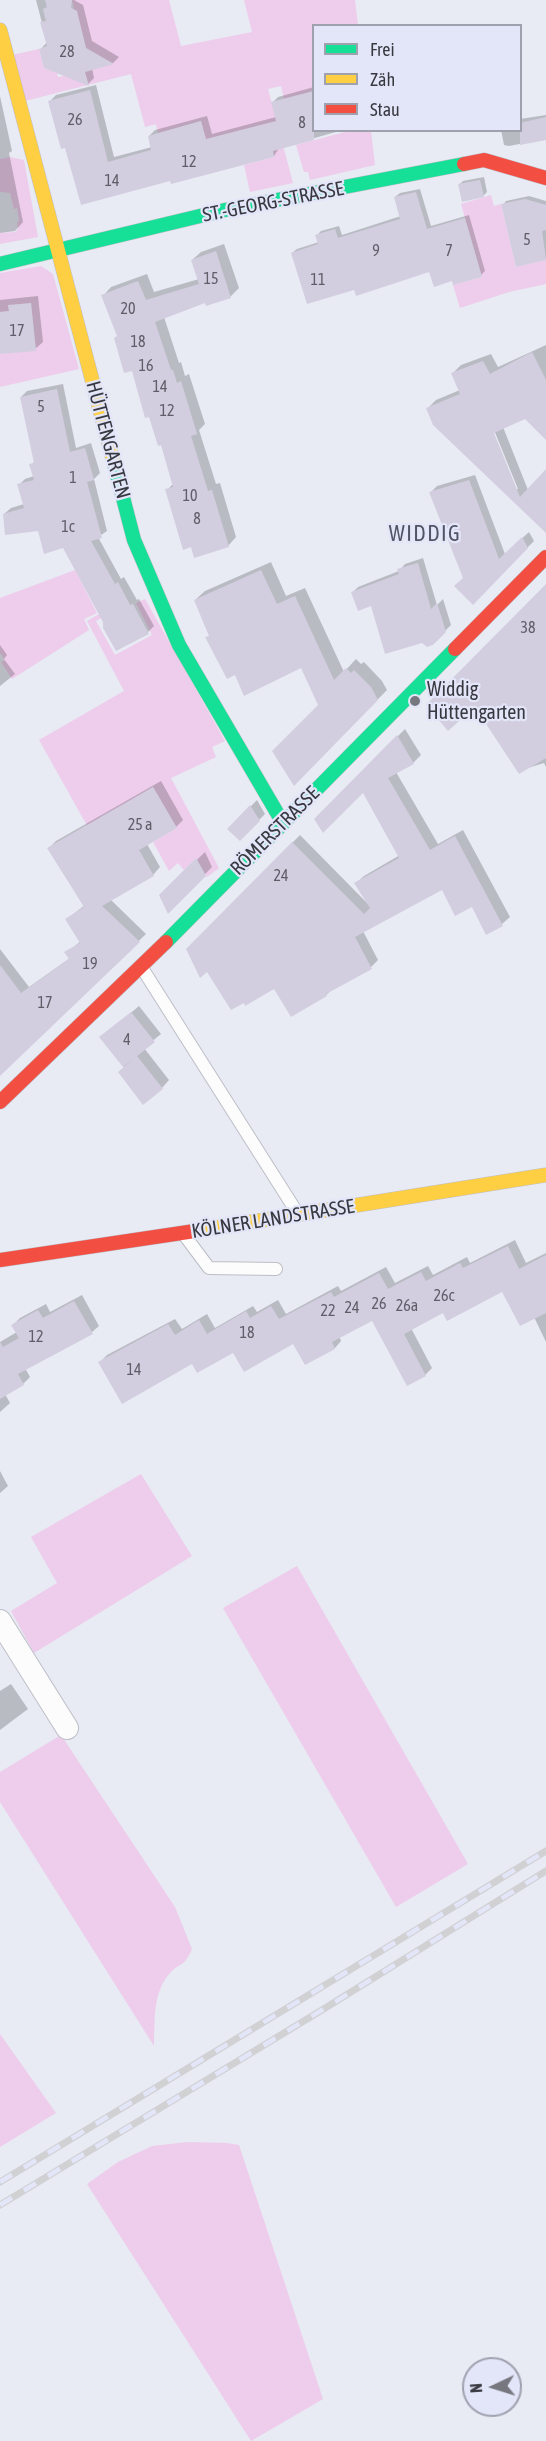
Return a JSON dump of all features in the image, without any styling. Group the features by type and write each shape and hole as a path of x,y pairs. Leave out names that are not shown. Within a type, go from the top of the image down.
{"street":[{"name":"HÜTTENGARTEN","path":"0,30 134,540 179,645 283,823"},
{"name":"ST.-GEORG-STRASSE","path":"0,264 225,210 484,160 546,178"},
{"name":"RÖMERSTRASSE","path":"0,1102 142,967 546,557"},
{"name":"KÖLNER LANDSTRASSE","path":"0,1260 299,1216 546,1175"},
{"path":"0,1621 67,1728"}],"lane":[{"path":"142,967 299,1216"},
{"path":"183,1233 209,1268 276,1269"}],"shaded area":[{"path":"72,0 169,0 181,46 252,32 244,0 355,0 358,24 312,24 312,91 284,99 281,86 268,89 293,183 250,192 244,165 274,157 265,124 209,151 201,121 158,133 156,124 145,127 131,74 25,101 12,55 39,49 44,68 57,73 58,77 103,67 100,56 86,48 82,32 75,34 69,14 78,12 74,9"},
{"path":"345,132 371,132 375,165 310,180 308,172 304,172 296,145"},
{"path":"10,157 24,160 38,237 0,244 0,233 15,232 19,221 17,208 14,209 10,193 0,192 0,159"},
{"path":"491,195 494,206 501,204 516,267 546,260 546,284 509,292 460,308 453,285 482,277 461,204"},
{"path":"41,266 53,274 79,369 0,387 0,354 36,350 31,303 8,306 9,311 0,312 0,273"},
{"path":"75,570 97,613 84,619 89,630 12,679 1,662 5,660 0,653 0,598"},
{"path":"145,599 225,741 212,747 216,757 171,778 219,868 207,877 196,858 184,870 178,863 169,871 153,842 177,828 153,787 128,802 126,823 117,808 100,817 117,846 103,854 39,740 124,691 87,621 106,610 108,614 96,621 115,655 152,635 136,603"},
{"path":"141,1474 192,1556 34,1653 11,1611 57,1583 31,1537"},
{"path":"297,1566 468,1864 396,1907 223,1608"},
{"path":"61,1735 175,1907 192,1949 184,1962 170,1973 160,1989 156,2008 154,2046 0,1802 0,1772"},
{"path":"0,2034 56,2113 0,2147"},
{"path":"188,2142 239,2145 323,2399 251,2441 87,2184 118,2162 152,2146"}],"building":[{"path":"45,0 72,0 71,8 77,11 86,48 114,64 85,72 89,86 44,68 39,49 47,46 40,22 46,21 43,9 47,7"},
{"path":"90,90 108,162 151,150 148,136 201,121 206,139 276,121 271,102 312,92 314,140 273,151 274,157 171,184 170,181 81,205 65,148 61,149 48,101"},
{"path":"546,117 546,140 520,145 522,123"},
{"path":"480,180 484,197 462,202 458,184"},
{"path":"416,192 427,229 465,218 482,277 453,285 452,281 434,287 429,272 356,296 354,290 307,304 291,253 318,244 315,235 335,229 338,238 400,219 394,197"},
{"path":"525,199 546,205 546,230 542,231 546,260 516,267 501,204"},
{"path":"216,251 231,298 206,306 205,303 155,322 171,370 173,370 177,383 181,381 197,434 191,436 208,491 212,490 229,547 194,558 191,547 183,550 165,489 173,487 161,445 158,446 149,417 145,418 132,371 124,373 114,338 117,336 101,295 138,281 146,300 199,284 191,260"},
{"path":"31,303 36,351 0,354 0,312 9,311 8,305"},
{"path":"532,352 546,380 546,440 525,419 494,433 520,497 546,469 546,533 433,425 426,408 460,394 451,373 483,361 490,374"},
{"path":"57,389 70,452 85,448 94,480 87,482 102,538 91,541 115,584 118,582 130,605 133,604 149,634 116,651 63,548 44,554 38,531 5,535 3,514 24,508 17,484 34,480 29,464 34,463 20,397"},
{"path":"469,480 499,559 522,537 528,548 473,605 454,586 463,578 429,492"},
{"path":"418,563 431,609 437,603 446,632 433,645 427,647 422,643 385,654 371,606 358,611 351,592 399,574 397,569"},
{"path":"261,570 277,604 295,596 334,680 346,668 351,673 354,670 371,687 378,700 294,786 272,751 318,705 301,668 244,696 235,675 227,679 205,637 209,636 194,600"},
{"path":"546,584 546,758 519,774 475,707 448,731 426,705"},
{"path":"397,735 414,764 388,778 430,850 455,836 503,926 486,935 472,907 455,916 442,890 355,937 372,969 326,994 327,996 291,1017 274,989 245,1006 244,1003 231,1010 207,972 200,978 186,949 292,842 364,914 370,908 354,883 399,858 363,793 323,833 314,819"},
{"path":"153,787 177,828 139,850 154,876 102,906 140,942 0,1076 0,965 21,993 69,959 64,952 80,943 65,919 84,907 47,848"},
{"path":"250,805 260,821 240,841 227,829"},
{"path":"196,858 206,876 168,914 159,895"},
{"path":"131,1012 155,1042 123,1067 99,1037"},
{"path":"137,1056 163,1089 143,1105 118,1072"},
{"path":"508,1246 519,1269 546,1255 546,1313 520,1326 502,1292 447,1321 443,1313 404,1334 426,1376 407,1386 372,1321 332,1342 335,1349 305,1365 293,1344 244,1372 233,1353 197,1373 192,1364 122,1404 98,1362 168,1324 175,1335 199,1320 207,1334 246,1311 250,1318 271,1306 279,1319 331,1292 334,1297 379,1273 388,1289 421,1272 426,1281 460,1263 463,1268"},
{"path":"74,1301 93,1334 18,1374 24,1385 0,1399 0,1342 3,1347 19,1338 11,1325 38,1310 43,1318"}],"railway":[{"path":"0,2182 546,1851"},
{"path":"0,2205 546,1871"}],"traffic: fast":[{"path":"0,264 225,210 464,164"},
{"path":"114,463 134,540 179,645 283,823"},
{"path":"166,942 455,649"}],"traffic: slow":[{"path":"0,30 114,463"},
{"path":"195,1231 546,1175"}],"traffic: jam":[{"path":"464,164 484,160 546,178"},
{"path":"455,649 546,557"},
{"path":"0,1102 166,942"},
{"path":"0,1260 195,1231"}],"place":[{"name":"Widdig Hüttengarten","path":"415,701"}],"district":[{"name":"WIDDIG","path":"425,534"}]}
